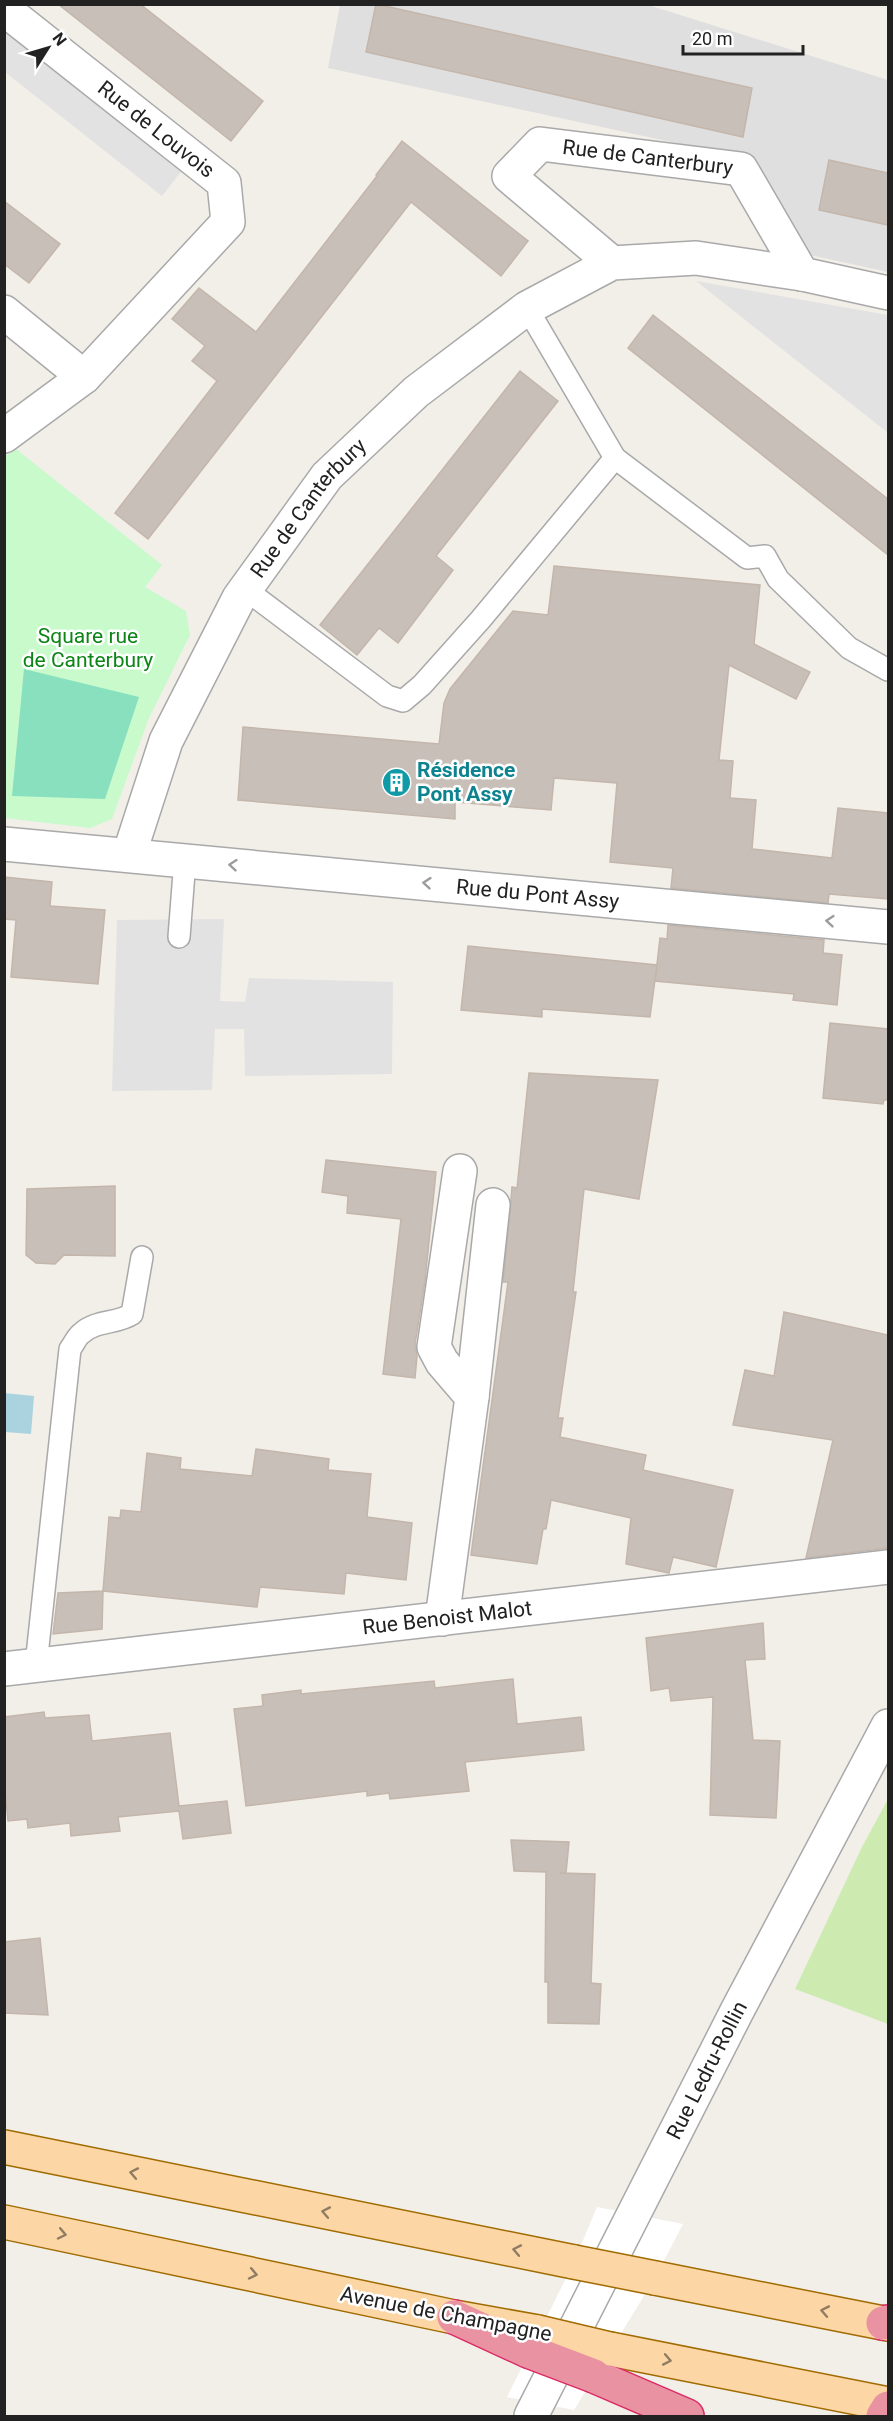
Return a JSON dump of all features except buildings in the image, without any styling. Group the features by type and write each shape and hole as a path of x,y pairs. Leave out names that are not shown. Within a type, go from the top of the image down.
{"highway":[{"path":"454,2317 602,2363 687,2416"},
{"path":"883,2416 888,2406"}],"main road":[{"path":"4,2131 85,2163"},
{"path":"4,2147 887,2323"},
{"name":"Avenue de Champagne","path":"4,2222 454,2317"},
{"path":"602,2363 888,2406"}],"street":[{"name":"Rue de Louvois","path":"4,9 224,183 228,222 84,376 4,436"},
{"name":"Rue de Canterbury","path":"612,263 509,176 540,144 741,169 802,274"},
{"name":"Rue de Canterbury","path":"129,855 166,741 245,589 327,476 416,392 527,308 612,263 696,258 802,274 888,292"},
{"path":"4,312 84,376"},
{"name":"Rue du Pont Assy","path":"4,844 888,927"},
{"path":"460,1171 434,1347 442,1362 472,1397"},
{"path":"442,1619 472,1397 493,1205"},
{"name":"Rue Benoist Malot","path":"4,1669 888,1567"},
{"name":"Rue Ledru-Rollin","path":"531,2416 737,2011 888,1726"}],"lane":[{"path":"527,308 615,458 747,558 765,556 778,579 849,648 888,670"},
{"path":"245,589 387,696 403,701 422,685 481,619 615,458"},
{"path":"179,937 185,860"},
{"path":"36,1665 70,1349 81,1333 98,1324 123,1320 132,1314 142,1257"}],"shaded area":[{"path":"645,4 888,80 888,272 810,255 759,173 736,156 328,68 340,5"},
{"path":"4,28 183,169 162,196 5,72"},
{"path":"696,281 888,315 888,431 887,432"},
{"path":"224,919 220,1001 245,1002 249,978 393,982 392,1074 245,1076 244,1029 215,1029 212,1090 112,1091 117,920"}],"green space":[{"name":"Square rue de Canterbury","path":"16,449 162,565 145,587 186,611 190,635 149,718 112,819 90,828 5,818 4,457"},
{"path":"24,669 139,697 105,799 12,796"},
{"path":"888,1799 888,2024 795,1989 862,1847"}],"water":[{"path":"4,1393 34,1396 31,1434 5,1432"}],"pier":[{"path":"597,2207 683,2224 655,2278 574,2410 507,2397 574,2262"}],"place":[{"name":"Résidence Pont Assy","path":"396,782"}]}
